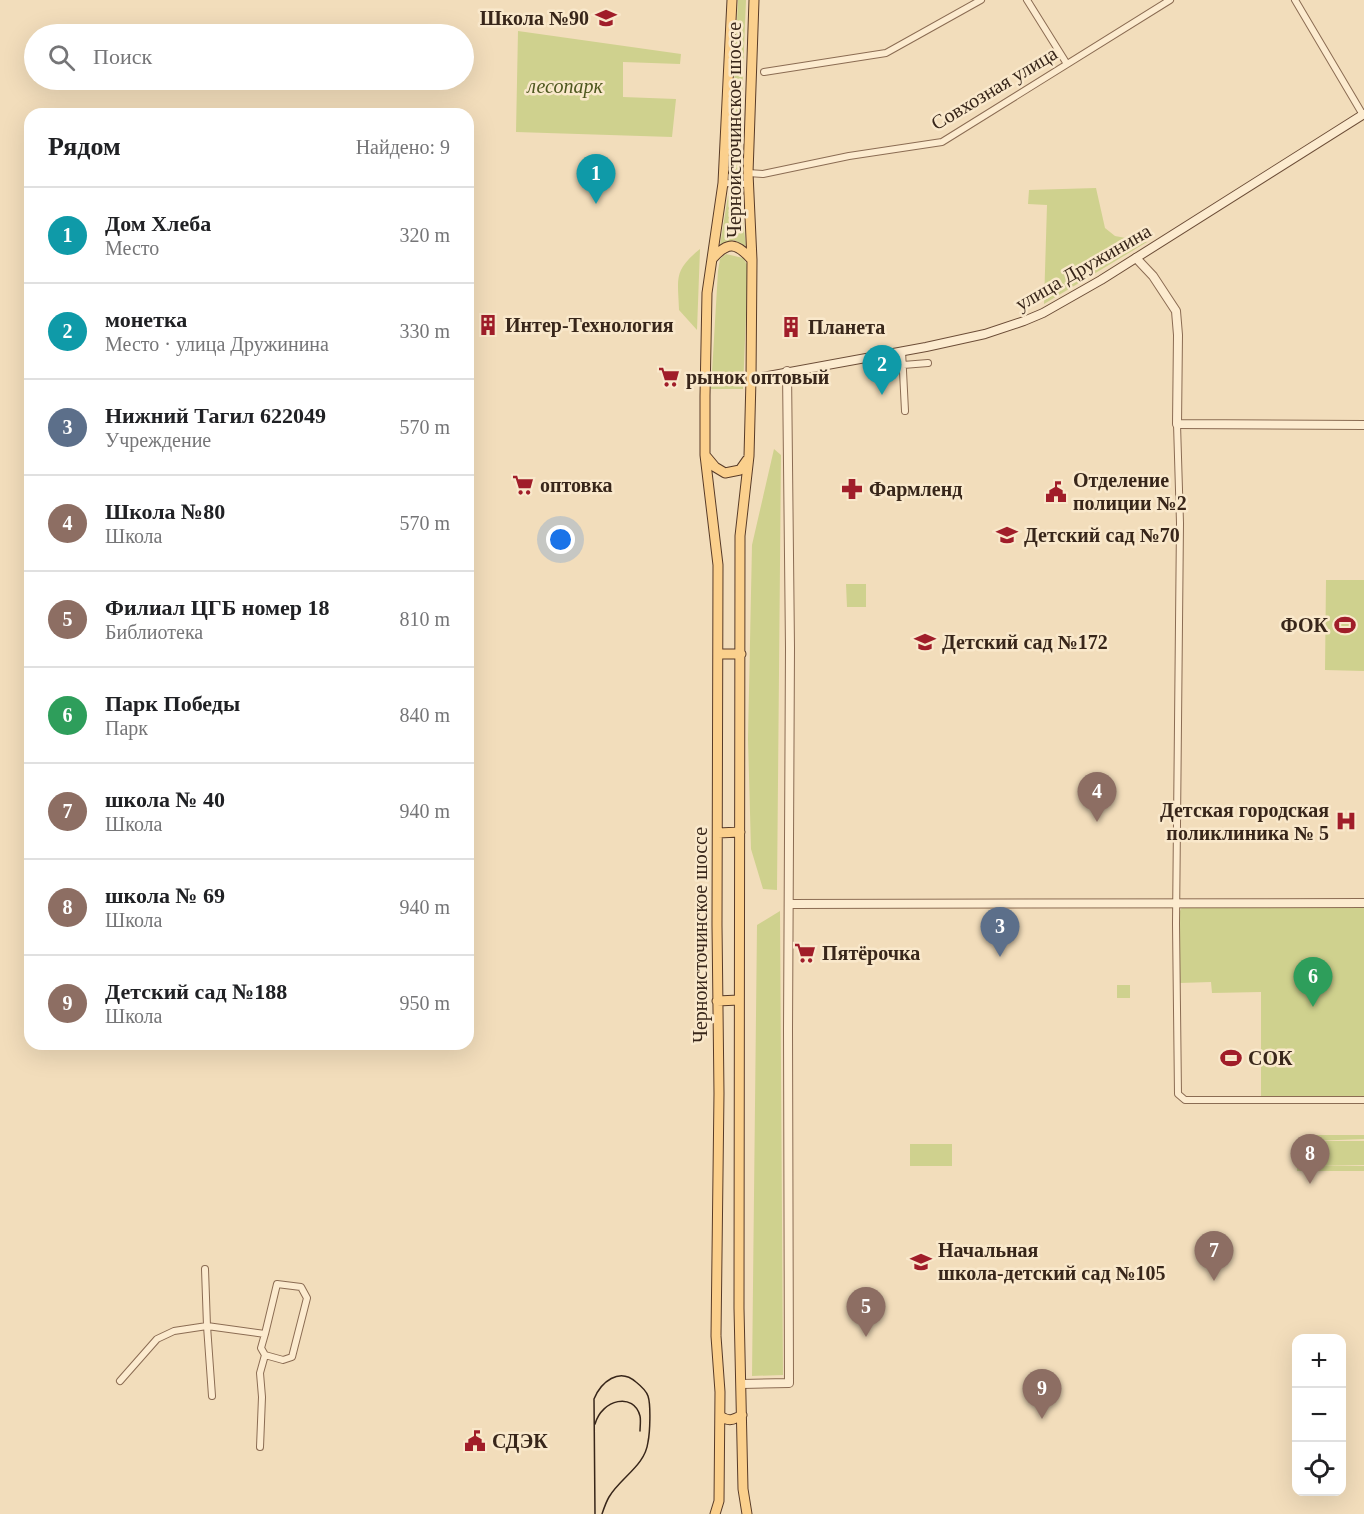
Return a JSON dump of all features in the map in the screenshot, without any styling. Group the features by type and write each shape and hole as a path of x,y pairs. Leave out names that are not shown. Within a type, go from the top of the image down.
{"main road":[{"name":"Черноисточинское шоссе","path":"715,1514 719,1501 720,1416 717,1336 718,565 705,455 707,293 723,183 732,0"},
{"name":"Черноисточинское шоссе","path":"747,1514 743,1489 739,1308 740,536 749,456 752,260 748,173 754,0"},
{"name":"улица Дружинина","path":"751,378 985,334 1043,314 1363,115"},
{"name":"Черноисточинское шоссе","path":"711,260 721,248 731,245 742,248 752,260"},
{"path":"705,455 715,467 725,473 740,470 749,456"},
{"path":"718,654 741,654"},
{"path":"718,833 740,832"},
{"path":"717,1001 739,1000"},
{"path":"720,1416 732,1421 742,1415"}],"street":[{"path":"764,72 886,53 981,0"},
{"path":"1027,0 1067,64"},
{"name":"Совхозная улица","path":"748,173 763,174 849,156 942,142 1170,0"},
{"path":"1294,0 1363,115"},
{"path":"723,183 749,184"},
{"path":"1136,258 1153,276 1176,311 1178,335 1177,424 1180,523 1178,1095 1185,1100 1364,1100"},
{"path":"902,351 905,411"},
{"path":"903,365 928,363"},
{"path":"742,1384 789,1383 790,636 787,371"},
{"path":"1177,424 1364,425"},
{"path":"789,904 1364,903"},
{"path":"205,1269 212,1396"},
{"path":"277,1284 301,1287 307,1298 292,1357 283,1360 265,1355 261,1348 265,1334 277,1284"},
{"path":"120,1381 157,1339 174,1331 207,1326 265,1334"},
{"path":"260,1448 262,1397 260,1373 265,1355"}],"green space":[{"path":"738,0 746,0 739,170 737,176 734,177 730,172"},
{"name":"лесопарк","path":"518,31 681,54 680,64 623,62 623,97 676,99 672,137 516,132"},
{"path":"1096,188 1105,228 1115,236 1147,242 1044,304 1047,205 1028,204 1029,190"},
{"path":"737,193 740,197 746,246 734,240 720,245 728,196"},
{"path":"700,249 697,330 679,310 678,282 685,263"},
{"path":"726,254 743,258 748,266 743,389 711,389 718,271 720,259"},
{"path":"774,449 781,455 777,890 763,889 751,849 748,739 752,545"},
{"name":"ФОК","path":"1326,580 1364,580 1364,671 1325,670"},
{"path":"846,584 866,584 866,607 847,607"},
{"path":"1182,907 1364,907 1364,1098 1261,1097 1261,992 1212,993 1211,982 1180,983 1180,911"},
{"path":"780,911 783,1375 752,1376 757,925"},
{"path":"1117,985 1130,985 1130,998 1117,998"},
{"path":"1316,1135 1364,1135 1364,1139 1311,1141 1364,1141 1364,1165 1311,1165 1364,1166 1364,1171 1297,1171 1297,1167 1304,1166 1299,1156 1302,1143"},
{"path":"910,1144 952,1144 952,1166 910,1166"}],"tram line":[{"path":"595,1514 594,1399 601,1387 611,1378 623,1376 636,1382 647,1394 650,1412 649,1438 638,1465 614,1490 602,1514"},
{"path":"595,1424 604,1409 611,1404 625,1401 637,1408 640,1431"}],"place":[{"name":"Школа №90","path":"606,18"},
{"name":"Дом Хлеба","path":"596,204"},
{"name":"Интер-Технология","path":"488,325"},
{"name":"Планета","path":"791,327"},
{"name":"рынок оптовый","path":"669,377"},
{"name":"монетка","path":"882,395"},
{"name":"оптовка","path":"523,485"},
{"name":"Фармленд","path":"852,489"},
{"name":"Отделение полиции №2","path":"1056,492"},
{"name":"Детский сад №70","path":"1007,535"},
{"name":"ФОК","path":"1345,625"},
{"name":"Детский сад №172","path":"925,642"},
{"name":"Детская городская поликлиника № 5","path":"1346,821"},
{"name":"Школа №80","path":"1097,822"},
{"name":"Пятёрочка","path":"805,953"},
{"name":"Нижний Тагил 622049","path":"1000,957"},
{"name":"Парк Победы","path":"1313,1007"},
{"name":"СОК","path":"1231,1058"},
{"name":"школа № 69","path":"1310,1184"},
{"name":"Начальная школа-детский сад №105","path":"921,1262"},
{"name":"школа № 40","path":"1214,1281"},
{"name":"Филиал ЦГБ номер 18","path":"866,1337"},
{"name":"Детский сад №188","path":"1042,1419"},
{"name":"СДЭК","path":"475,1441"}]}
